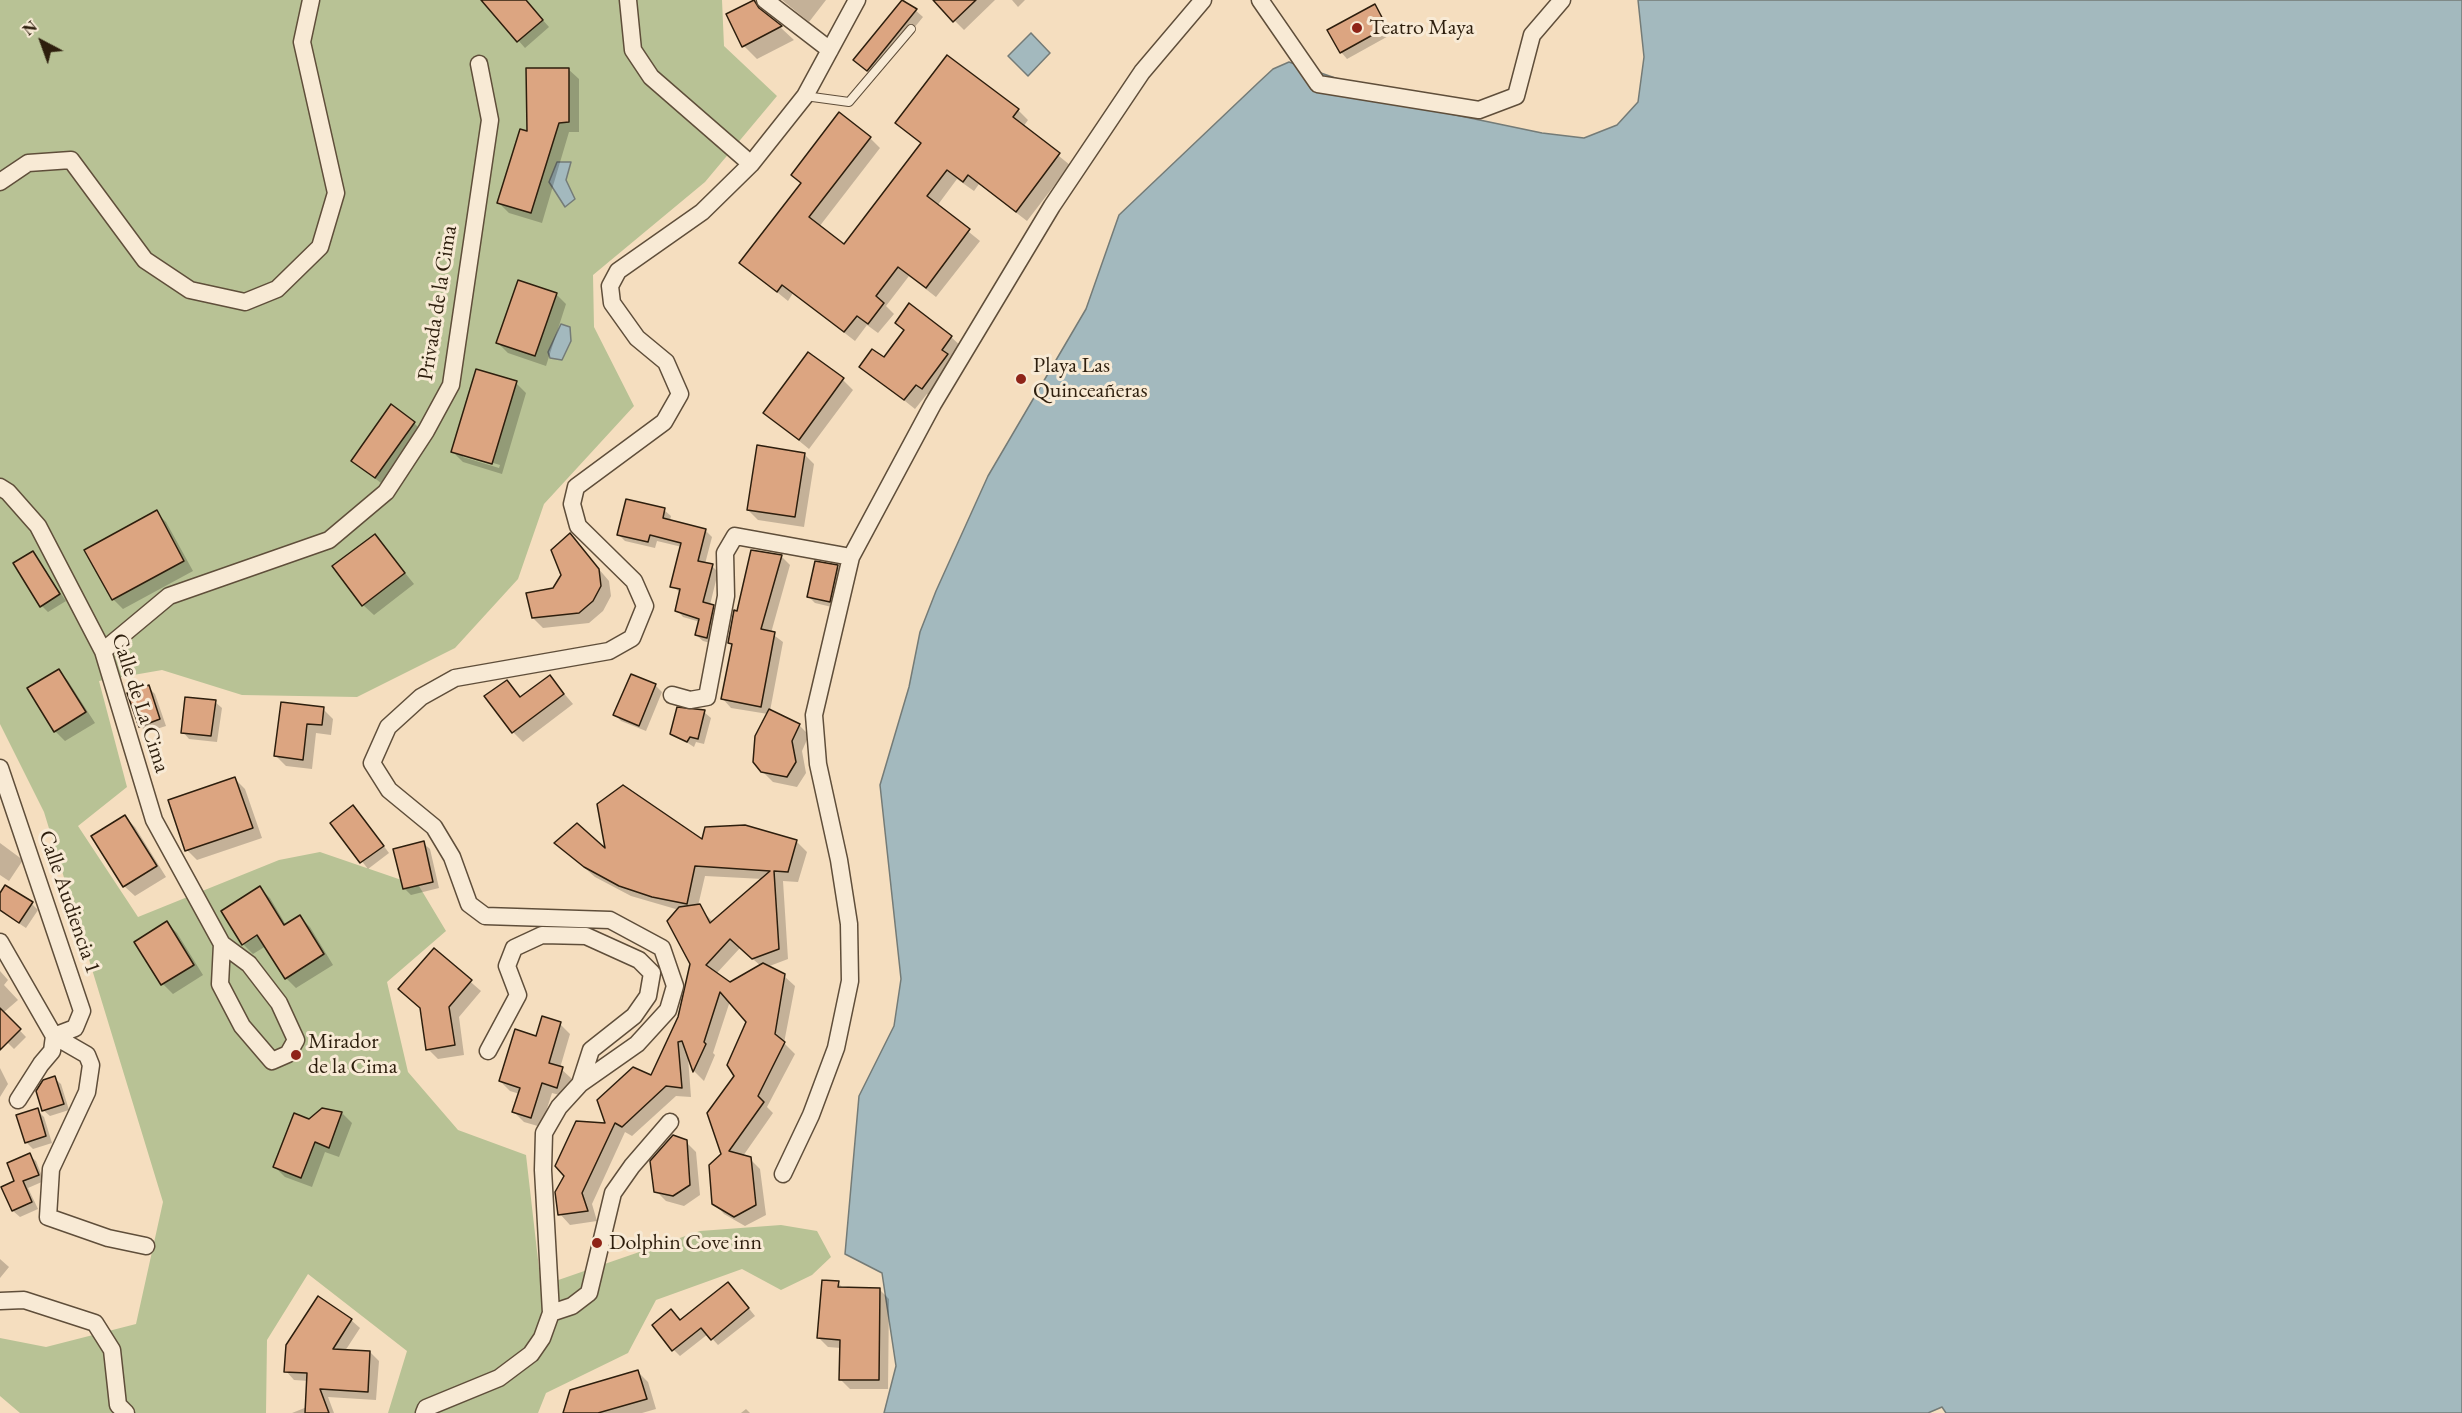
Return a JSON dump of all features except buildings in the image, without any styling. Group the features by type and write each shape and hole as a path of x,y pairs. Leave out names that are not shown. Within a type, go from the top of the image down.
{"street":[{"path":"0,182 28,163 71,160 145,260 190,290 245,302 277,289 320,247 336,193 302,42 311,0"},
{"path":"628,0 633,50 651,77 752,164"},
{"path":"765,0 830,50"},
{"path":"424,1413 426,1408 499,1378 531,1354 542,1338 551,1313 543,1170 544,1133 559,1107 580,1084 637,1044 668,1011 675,986 662,948 610,920 485,916 469,904 452,857 434,827 389,790 372,763 388,727 422,697 455,678 609,651 632,638 645,606 634,581 578,526 572,504 576,487 664,422 680,394 666,362 637,338 612,303 610,286 618,271 702,212 752,164 805,96 857,0"},
{"path":"783,1174 811,1115 836,1048 850,981 849,924 839,860 818,764 814,715 851,557 933,405 1052,206 1142,72 1203,0"},
{"path":"1260,0 1318,84 1479,110 1516,96 1532,35 1562,0"},
{"name":"Privada de la Cima","path":"103,651 169,596 329,540 386,492 426,431 451,385 490,120 479,64"},
{"name":"Calle de La Cima","path":"0,488 8,492 38,526 103,651 154,820 222,944"},
{"path":"672,695 690,700 708,697 726,596 725,552 735,536 851,557"},
{"name":"Calle Audiencia 1","path":"0,768 82,1011 75,1028 54,1036"},
{"path":"488,1051 518,995 507,966 514,948 542,935 586,936 639,960 652,973 648,996 634,1016 591,1050 580,1084"},
{"path":"0,942 54,1036 87,1055 91,1065 87,1092 51,1169 48,1217 108,1238 146,1246"},
{"path":"222,944 249,964 279,1003 296,1040 288,1054 272,1061 242,1026 220,984 222,944"},
{"path":"18,1100 52,1051 54,1036"},
{"path":"551,1313 572,1306 589,1293 614,1193 632,1166 670,1122"},
{"path":"0,1300 24,1300 95,1323 112,1350 118,1405 126,1413"}],"lane":[{"path":"805,96 849,102 911,29"}],"green space":[{"path":"0,0 722,0 724,46 777,96 705,182 593,275 594,327 634,406 544,504 518,579 455,648 357,697 242,695 162,670 99,681 127,787 78,826 138,917 279,860 320,852 419,886 446,931 387,982 408,1072 458,1130 526,1155 541,1286 700,1231 781,1225 817,1231 831,1257 812,1275 781,1290 742,1269 656,1300 628,1353 546,1393 538,1413 388,1413 407,1351 308,1274 267,1340 266,1413 20,1413 0,1396 0,1338 46,1347 136,1324 163,1202 44,812 0,724"}],"water":[{"path":"1638,0 2462,0 2462,1413 1946,1413 1942,1407 1928,1413 884,1413 896,1366 882,1273 845,1254 859,1096 894,1026 901,979 880,785 909,687 920,632 936,591 988,476 1086,309 1119,215 1273,69 1289,62 1422,108 1542,133 1584,138 1617,125 1638,102 1644,57"},
{"path":"1031,33 1050,53 1028,76 1008,56"},
{"path":"557,162 571,162 566,180 575,199 565,207 549,182"},
{"path":"561,324 570,327 571,341 562,360 550,358 548,352"}],"place":[{"name":"Teatro Maya","path":"1357,28"},
{"name":"Playa Las Quinceañeras","path":"1021,379"},
{"name":"Mirador de la Cima","path":"296,1055"},
{"name":"Dolphin Cove inn","path":"597,1243"}]}
